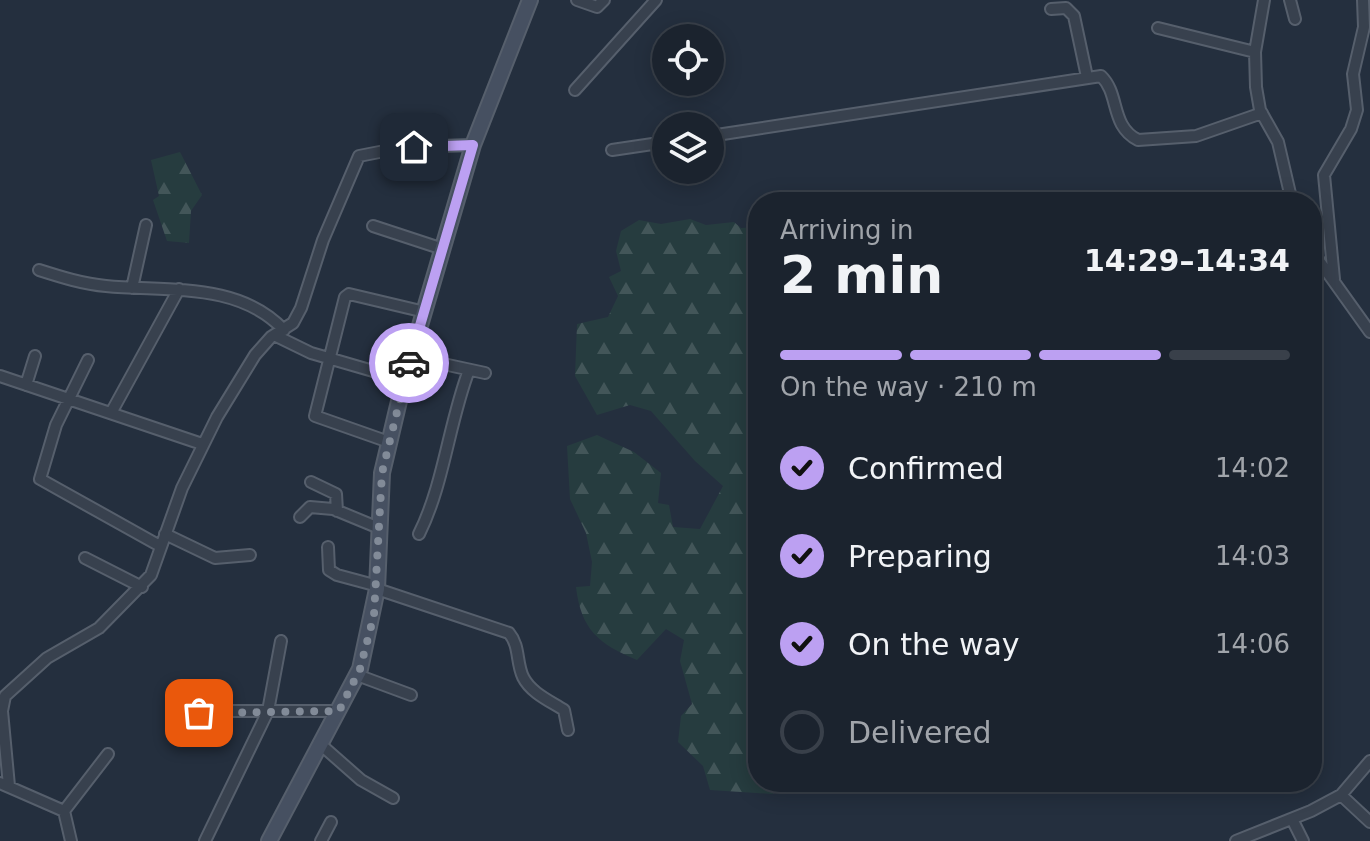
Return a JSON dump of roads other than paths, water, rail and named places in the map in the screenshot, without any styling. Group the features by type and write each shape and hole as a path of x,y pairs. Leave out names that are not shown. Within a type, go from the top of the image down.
{"street":[{"path":"269,841 357,675 378,588 382,473 404,380 473,145 530,0"},
{"path":"577,0 597,7 604,0"},
{"path":"575,90 656,0"},
{"path":"1264,0 1255,52 1262,113 1278,142 1290,192"},
{"path":"1290,0 1295,19"},
{"path":"1334,279 1324,175 1351,129 1357,110 1353,74 1364,27 1363,0"},
{"path":"1051,9 1066,8 1074,16 1087,77"},
{"path":"1158,28 1255,52"},
{"path":"724,134 1087,77 1105,79 1122,128 1138,140 1196,136 1262,113"},
{"path":"612,150 652,144"},
{"path":"64,811 4,785 2,742 5,696 47,658 99,628 151,575 202,444 245,370 279,333 293,323 301,308 323,240 359,156 405,147 473,145"},
{"path":"132,288 146,225"},
{"path":"373,226 443,249"},
{"path":"1322,264 1370,332"},
{"path":"39,270 77,282 215,294 268,316 279,333 295,348 404,380"},
{"path":"111,413 179,289"},
{"path":"389,442 315,416 329,359 347,295 425,312"},
{"path":"26,385 35,356"},
{"path":"411,357 485,373"},
{"path":"88,360 67,398 40,479 160,546"},
{"path":"419,534 469,370"},
{"path":"0,376 202,444"},
{"path":"311,482 336,494 337,511"},
{"path":"300,517 310,507 337,511 379,528"},
{"path":"165,534 215,558 250,555"},
{"path":"328,547 329,570 509,633 516,643 523,676 532,689 564,710 568,730"},
{"path":"85,558 142,587"},
{"path":"205,841 268,711 281,641"},
{"path":"357,675 411,695"},
{"path":"178,719 216,711 339,711"},
{"path":"319,743 361,780 393,798"},
{"path":"64,811 108,754"},
{"path":"1236,841 1341,795 1370,761"},
{"path":"1341,795 1370,822"},
{"path":"64,811 71,841"},
{"path":"1292,819 1303,841"},
{"path":"321,841 331,822"}]}
